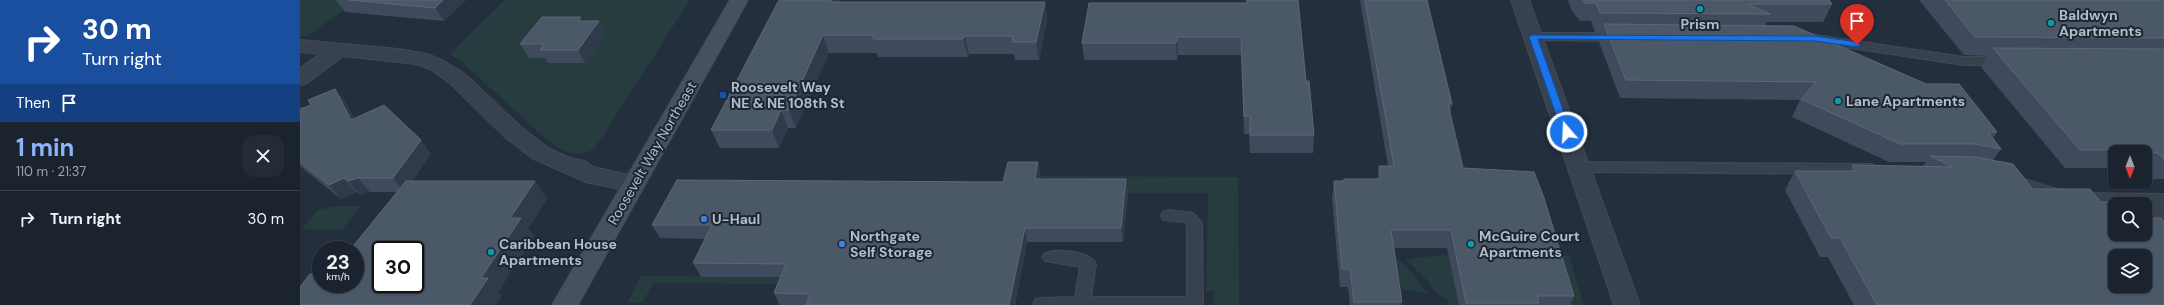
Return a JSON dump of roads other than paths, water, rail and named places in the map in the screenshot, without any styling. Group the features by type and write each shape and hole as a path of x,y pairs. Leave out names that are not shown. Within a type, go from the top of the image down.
{"main road":[{"name":"Roosevelt Way Northeast","path":"565,305 739,0"}],"street":[{"path":"1520,0 1627,305"},
{"path":"300,46 420,58 437,65 458,80 513,132 540,153 565,165 577,167 586,174 634,184"},
{"path":"300,78 338,50"}],"lane":[{"path":"1533,37 1634,37"},
{"path":"1792,38 1815,38 1964,61 2017,61"},
{"path":"1579,167 1883,169"},
{"path":"2002,176 2040,190 2074,198 2108,198"},
{"path":"2152,199 2164,199"},
{"path":"2152,204 2164,217"},
{"path":"1041,304 1195,304 1195,223 1188,217 1168,216"},
{"path":"1050,257 1079,259 1088,264 1082,304"}],"place":[{"name":"Prism","path":"1700,9"},
{"name":"Baldwyn Apartments","path":"2051,23"},
{"name":"Roosevelt Way NE & NE 108th St","path":"723,95"},
{"name":"Lane Apartments","path":"1838,101"},
{"name":"U-Haul","path":"704,219"},
{"name":"Northgate Self Storage","path":"842,244"},
{"name":"McGuire Court Apartments","path":"1471,244"},
{"name":"Caribbean House Apartments","path":"491,252"}]}
